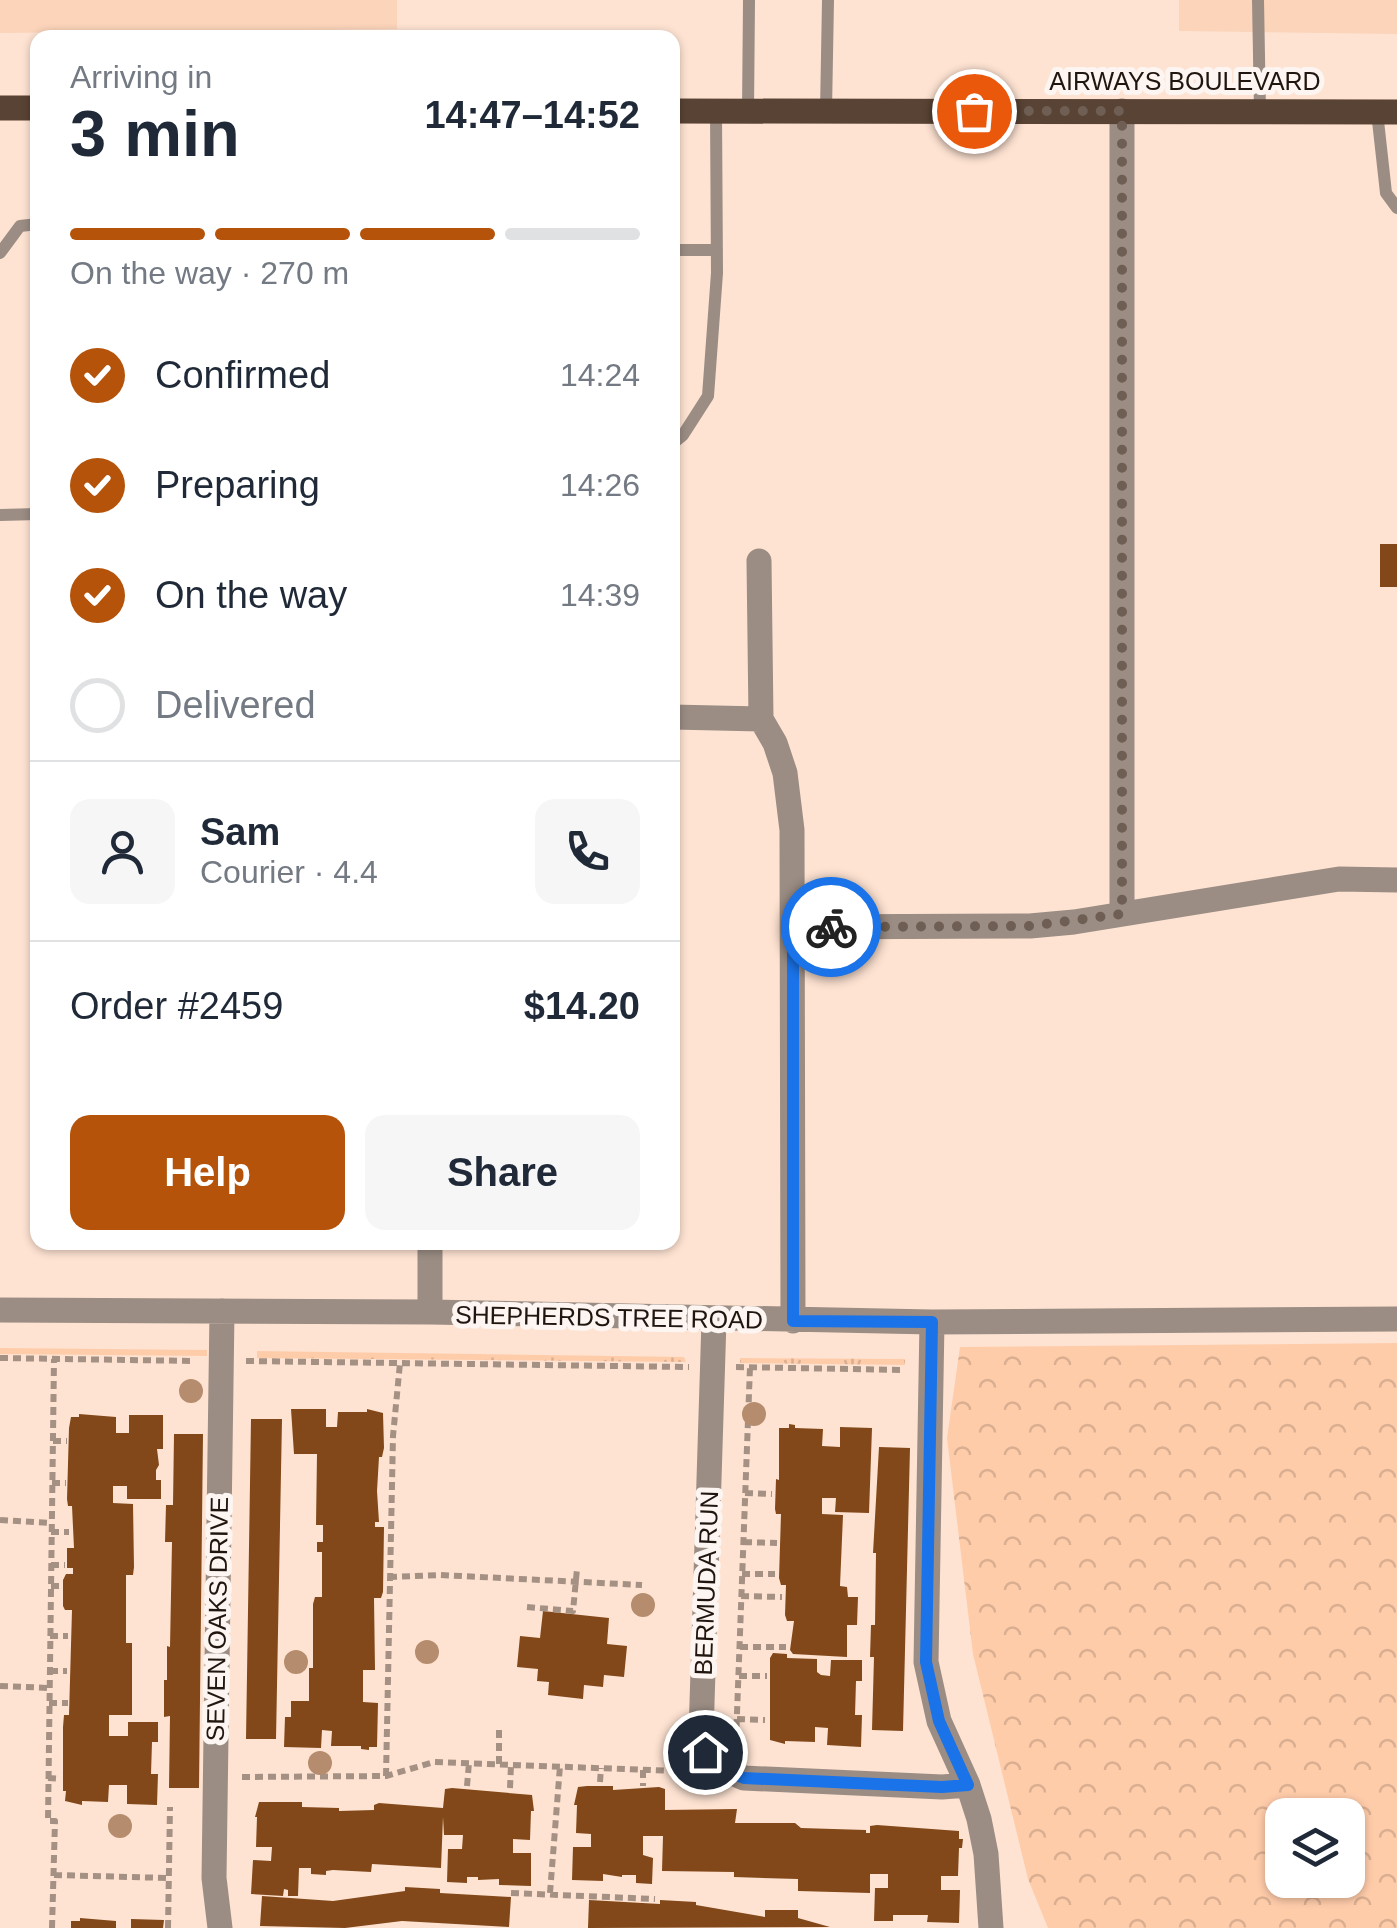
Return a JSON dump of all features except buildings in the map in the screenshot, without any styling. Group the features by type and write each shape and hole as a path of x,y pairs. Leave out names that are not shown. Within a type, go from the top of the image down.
{"main road":[{"path":"0,108 30,108"},
{"name":"AIRWAYS BOULEVARD","path":"680,110 1387,112"}],"street":[{"path":"1122,111 1122,914"},
{"path":"759,561 761,719 776,743 790,800 793,1321"},
{"path":"680,717 761,719"},
{"path":"793,927 1030,926 1339,879 1397,880"},
{"path":"430,1250 430,1312"},
{"name":"SHEPHERDS TREE ROAD","path":"0,1310 430,1312 932,1322 1397,1319"},
{"name":"SEVEN OAKS DRIVE","path":"220,1928 214,1878 222,1310"},
{"name":"BERMUDA RUN","path":"714,1320 701,1736 705,1752 720,1769 744,1778 968,1785"},
{"path":"932,1322 926,1662 939,1721 968,1785 986,1854 991,1928"}],"lane":[{"path":"748,111 749,0"},
{"path":"826,111 828,0"},
{"path":"1258,0 1260,112"},
{"path":"680,437 708,396 717,250 716,111"},
{"path":"1387,112 1386,193 1397,208"},
{"path":"0,254 20,226 30,225"},
{"path":"680,250 717,250"},
{"path":"0,515 30,514"}],"path":[{"path":"0,1358 932,1370"},
{"path":"52,1928 55,1820 48,1820 48,1778 54,1359"},
{"path":"386,1776 393,1436 400,1363"},
{"path":"736,1740 750,1367"},
{"path":"53,1441 67,1441"},
{"path":"52,1482 66,1484"},
{"path":"745,1493 772,1494"},
{"path":"0,1520 69,1532"},
{"path":"744,1542 777,1543"},
{"path":"51,1565 65,1565"},
{"path":"527,1607 573,1611 576,1569"},
{"path":"742,1574 775,1574"},
{"path":"390,1577 440,1575 642,1586"},
{"path":"51,1586 61,1586"},
{"path":"742,1596 782,1596"},
{"path":"50,1636 68,1636"},
{"path":"740,1647 786,1647"},
{"path":"50,1671 67,1671"},
{"path":"739,1676 767,1676"},
{"path":"0,1686 50,1688"},
{"path":"49,1703 68,1703"},
{"path":"737,1718 765,1720"},
{"path":"499,1764 500,1725"},
{"path":"241,1777 386,1776 434,1762 676,1771"},
{"path":"467,1786 469,1763"},
{"path":"510,1788 511,1765"},
{"path":"550,1893 560,1766"},
{"path":"600,1782 601,1768"},
{"path":"643,1770 643,1786"},
{"path":"48,1778 61,1779"},
{"path":"168,1928 170,1807"},
{"path":"54,1875 168,1878"},
{"path":"511,1893 655,1899"}],"shaded area":[{"path":"0,0 397,0 397,29 0,33"},
{"path":"1179,0 1397,0 1397,34 1179,31"}],"green space":[{"path":"1397,1343 1397,1928 1048,1928 1028,1879 973,1654 947,1438 960,1347"},
{"path":"0,1348 207,1350 207,1356 0,1354"},
{"path":"257,1351 684,1357 686,1362 257,1358"},
{"path":"740,1358 905,1359 905,1365 740,1363"}],"way so far":[{"path":"831,927 1030,926 1122,914 1122,111 974,111"}],"route":[{"path":"705,1752 720,1769 744,1778 968,1785 939,1721 926,1662 932,1322 793,1321 793,927 831,927"}]}
